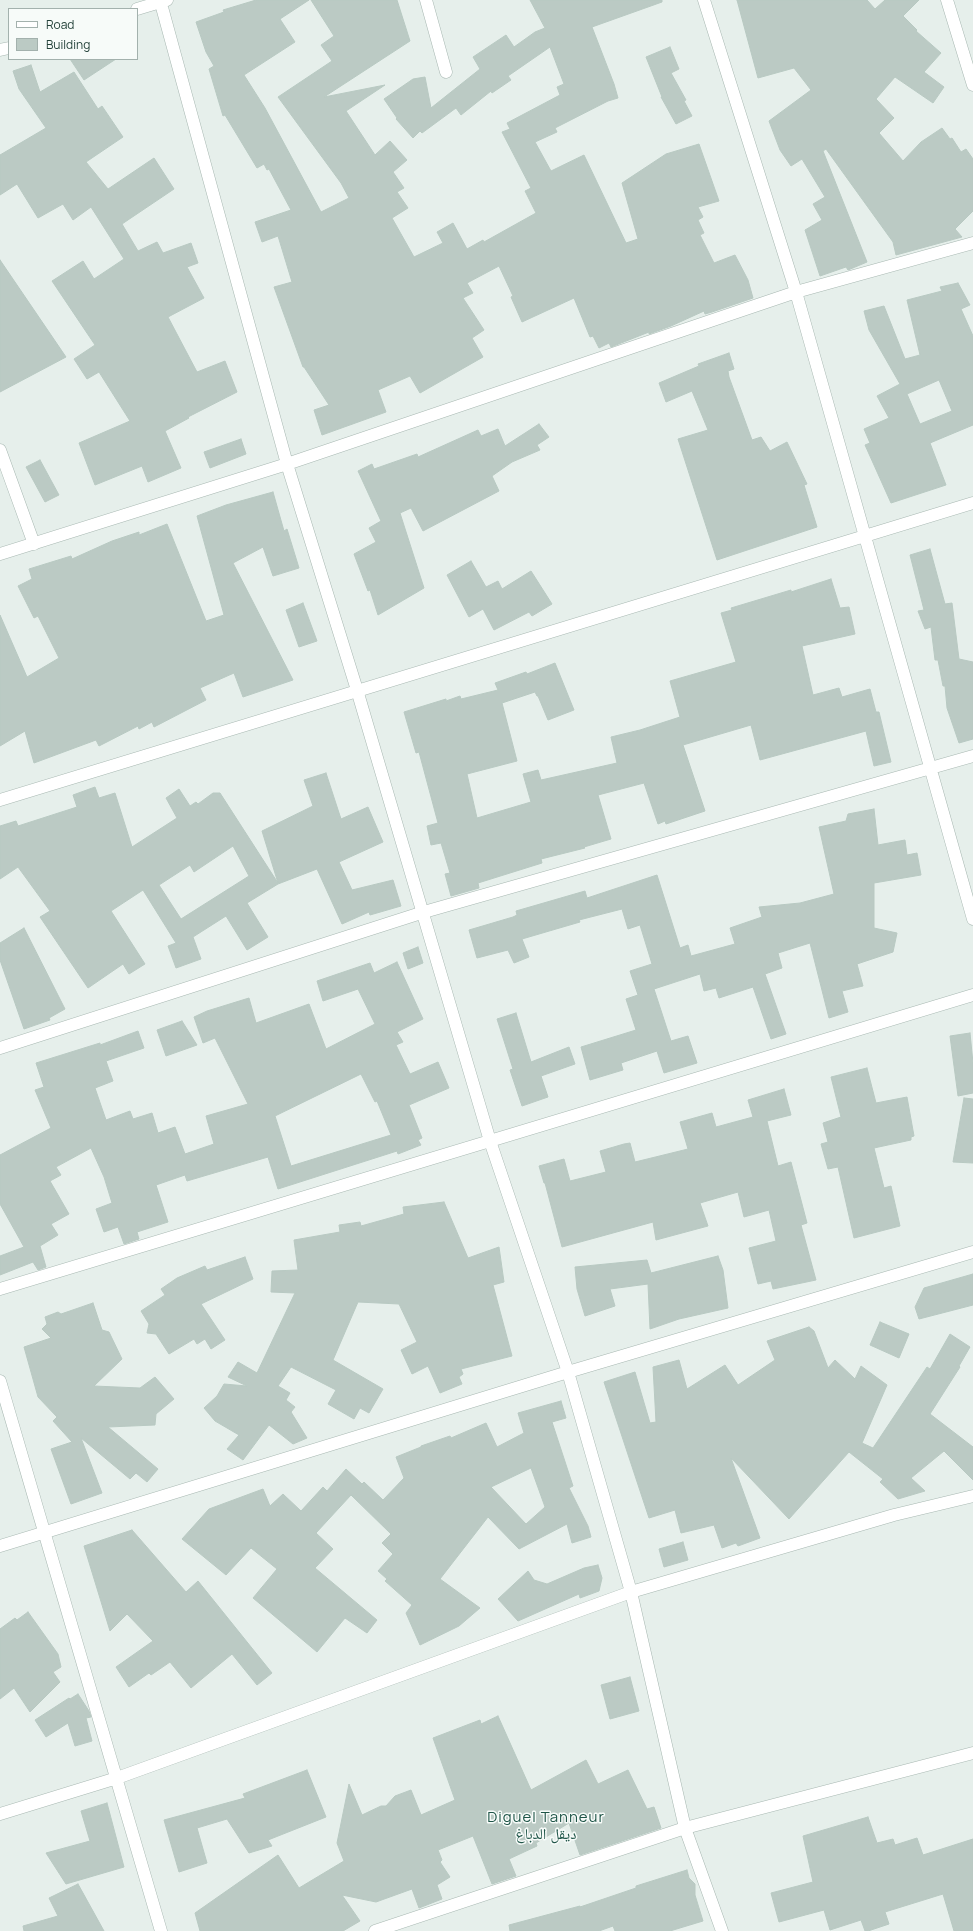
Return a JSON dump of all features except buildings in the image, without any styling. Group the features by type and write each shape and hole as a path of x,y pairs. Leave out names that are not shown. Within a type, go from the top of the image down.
{"street":[{"path":"426,0 446,72"},
{"path":"704,0 796,292 866,535 973,919"},
{"path":"947,0 973,85"},
{"path":"138,9 162,1 287,464 424,912 490,1141 568,1372 631,1592 685,1828 722,1931"},
{"path":"0,554 287,464 796,292 973,243"},
{"path":"0,450 34,544"},
{"path":"0,800 973,503"},
{"path":"0,1048 424,912 973,756"},
{"path":"0,1289 973,995"},
{"path":"0,1546 568,1372 973,1252"},
{"path":"0,1381 161,1931"},
{"path":"0,1814 117,1778 631,1592 894,1515 973,1496"},
{"path":"375,1931 685,1828 973,1752"}],"district":[{"name":"Diguel Tanneur ديقل الدباغ","path":"546,1826"}]}
